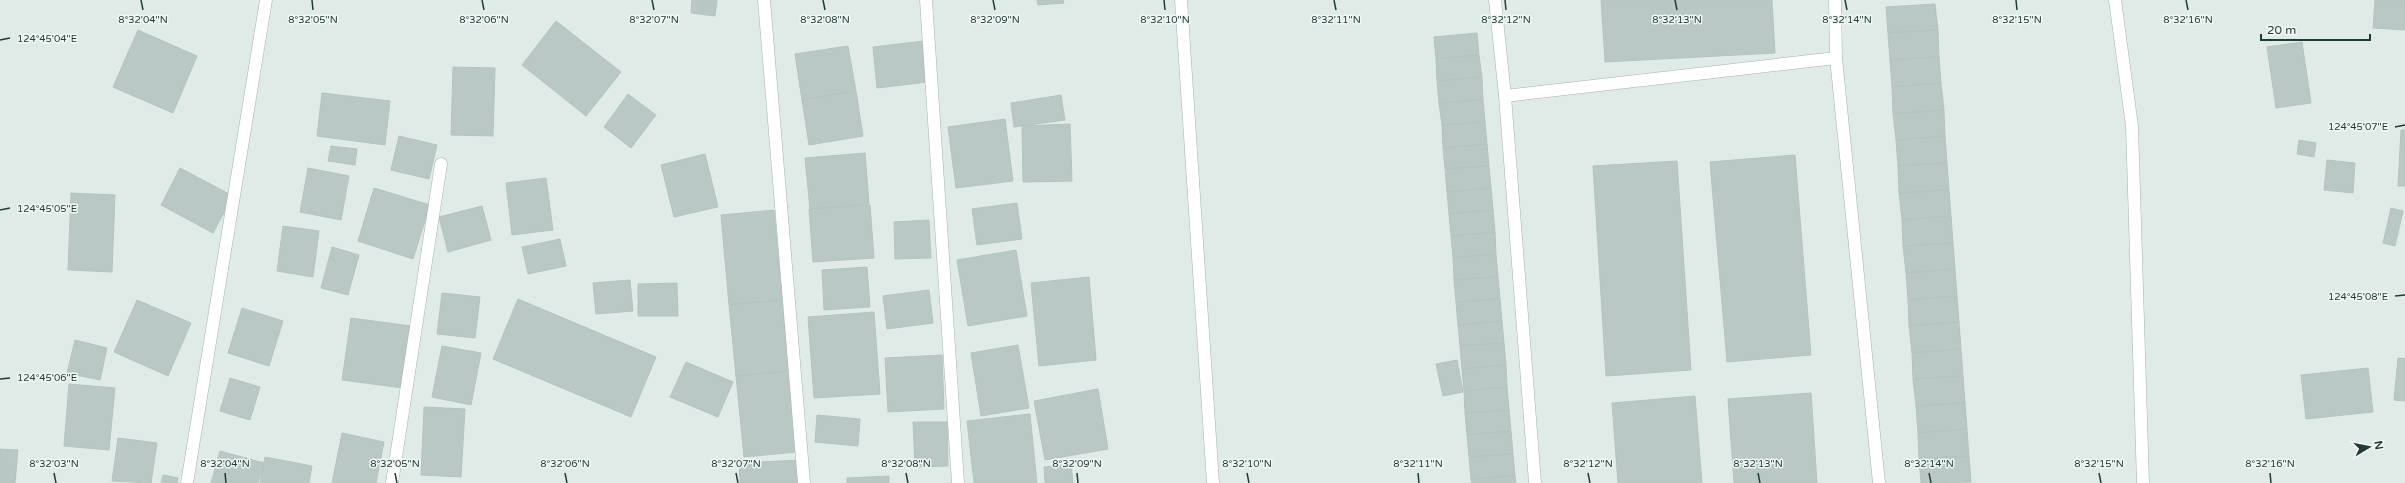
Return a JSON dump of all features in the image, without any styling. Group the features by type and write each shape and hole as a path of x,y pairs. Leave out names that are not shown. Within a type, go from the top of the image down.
{"street":[{"path":"186,483 266,0"},
{"path":"764,0 804,483"},
{"path":"926,0 958,483"},
{"path":"1181,0 1213,483"},
{"path":"1495,0 1505,96 1535,483"},
{"path":"1835,0 1836,58 1879,483"},
{"path":"2115,0 2132,126 2143,483"},
{"path":"1505,96 1836,58"},
{"path":"392,483 441,164"}],"building":[{"path":"692,0 717,0 715,16 691,13"},
{"path":"1037,0 1063,0 1064,3 1038,5"},
{"path":"1601,0 1772,0 1775,53 1605,62"},
{"path":"2375,0 2405,0 2405,30 2373,28"},
{"path":"1935,4 1938,30 1888,33 1886,7"},
{"path":"556,21 621,72 586,116 522,65"},
{"path":"138,30 197,56 173,113 113,87"},
{"path":"1938,30 1939,57 1890,60 1888,33"},
{"path":"1477,33 1479,55 1436,59 1434,37"},
{"path":"924,41 928,82 877,88 873,47"},
{"path":"2302,42 2311,103 2276,108 2267,47"},
{"path":"848,46 856,91 802,100 795,54"},
{"path":"1479,55 1482,77 1437,81 1436,59"},
{"path":"1939,57 1941,83 1892,87 1890,60"},
{"path":"453,67 495,68 493,136 451,135"},
{"path":"1482,77 1483,100 1439,103 1437,81"},
{"path":"1941,83 1944,110 1893,114 1892,87"},
{"path":"856,91 863,136 809,145 802,100"},
{"path":"322,93 390,101 385,145 317,136"},
{"path":"628,94 656,115 631,148 604,127"},
{"path":"1061,95 1065,120 1014,127 1011,103"},
{"path":"1483,100 1485,122 1442,125 1439,103"},
{"path":"1944,110 1945,136 1896,140 1893,114"},
{"path":"1005,119 1013,181 956,188 948,127"},
{"path":"1485,122 1487,144 1443,148 1442,125"},
{"path":"1070,124 1072,181 1023,182 1022,126"},
{"path":"2401,130 2405,130 2405,186 2398,186"},
{"path":"399,136 437,145 429,179 391,170"},
{"path":"1945,136 1947,163 1898,166 1896,140"},
{"path":"2299,140 2316,143 2314,157 2297,154"},
{"path":"1487,144 1489,166 1445,169 1443,148"},
{"path":"331,146 357,149 355,165 328,161"},
{"path":"865,153 869,204 810,209 805,158"},
{"path":"705,154 718,207 674,217 661,165"},
{"path":"1795,155 1811,355 1727,362 1710,162"},
{"path":"2327,160 2355,163 2353,193 2324,190"},
{"path":"1677,161 1691,370 1606,376 1593,166"},
{"path":"1947,163 1949,190 1899,193 1898,166"},
{"path":"1489,166 1491,188 1447,192 1445,169"},
{"path":"180,168 233,196 213,233 161,205"},
{"path":"308,168 349,176 341,220 300,212"},
{"path":"546,178 553,230 512,235 506,183"},
{"path":"374,188 430,205 413,259 358,241"},
{"path":"1491,188 1493,210 1449,214 1447,192"},
{"path":"1949,190 1951,216 1902,220 1899,193"},
{"path":"71,193 115,195 112,272 68,270"},
{"path":"1017,203 1022,239 977,245 972,209"},
{"path":"870,205 874,258 813,262 809,209"},
{"path":"482,206 491,240 448,252 439,217"},
{"path":"2391,208 2403,211 2395,246 2383,243"},
{"path":"774,210 782,300 729,305 721,215"},
{"path":"1493,210 1495,232 1451,236 1449,214"},
{"path":"1951,216 1953,243 1903,246 1902,220"},
{"path":"929,220 931,258 895,259 894,222"},
{"path":"283,226 319,231 313,277 277,271"},
{"path":"1495,232 1496,254 1453,258 1451,236"},
{"path":"560,239 566,266 528,274 522,247"},
{"path":"1953,243 1955,269 1906,273 1903,246"},
{"path":"332,247 359,255 348,295 321,288"},
{"path":"1016,250 1027,316 968,326 957,260"},
{"path":"1496,254 1498,277 1454,280 1453,258"},
{"path":"867,267 870,307 824,310 822,270"},
{"path":"1955,269 1957,296 1908,300 1906,273"},
{"path":"1089,277 1096,360 1039,366 1031,283"},
{"path":"1498,277 1500,299 1456,302 1454,280"},
{"path":"630,280 633,311 596,314 593,283"},
{"path":"677,283 678,316 638,316 638,284"},
{"path":"929,290 933,323 887,329 883,296"},
{"path":"442,293 480,297 475,338 437,334"},
{"path":"1957,296 1959,322 1909,326 1908,300"},
{"path":"518,299 656,357 631,417 493,359"},
{"path":"1500,299 1502,321 1458,325 1456,302"},
{"path":"137,300 191,323 168,376 114,352"},
{"path":"782,300 789,371 736,376 729,305"},
{"path":"242,308 283,321 269,366 228,353"},
{"path":"874,312 880,394 814,398 808,317"},
{"path":"351,318 411,326 403,388 342,380"},
{"path":"1502,321 1504,343 1460,346 1458,325"},
{"path":"1959,322 1961,349 1912,353 1909,326"},
{"path":"75,340 107,348 100,380 67,373"},
{"path":"1504,343 1506,365 1462,369 1460,346"},
{"path":"1018,345 1029,408 981,416 971,353"},
{"path":"442,346 481,353 471,405 432,397"},
{"path":"1961,349 1963,376 1913,379 1912,353"},
{"path":"942,355 944,409 888,412 885,358"},
{"path":"2398,358 2405,359 2405,401 2394,400"},
{"path":"1457,360 1463,392 1443,396 1436,364"},
{"path":"686,362 733,382 718,417 670,397"},
{"path":"1506,365 1507,387 1464,391 1462,369"},
{"path":"2368,368 2373,412 2306,419 2301,375"},
{"path":"789,371 797,452 744,457 736,376"},
{"path":"1963,376 1965,403 1916,406 1913,379"},
{"path":"230,378 260,387 250,420 220,411"},
{"path":"69,384 115,388 109,450 64,446"},
{"path":"1507,387 1509,410 1465,413 1464,391"},
{"path":"1098,389 1108,449 1045,460 1034,401"},
{"path":"1811,393 1817,483 1734,483 1728,399"},
{"path":"1695,396 1702,483 1618,483 1612,403"},
{"path":"1965,403 1967,429 1918,433 1916,406"},
{"path":"424,407 465,409 461,477 421,475"},
{"path":"1509,410 1511,431 1467,435 1465,413"},
{"path":"1030,414 1037,483 974,483 967,421"},
{"path":"817,415 860,419 858,446 815,442"},
{"path":"913,422 947,422 948,466 915,467"},
{"path":"1967,429 1969,456 1919,459 1918,433"},
{"path":"1511,431 1513,454 1469,457 1467,435"},
{"path":"342,433 384,442 376,483 332,483"},
{"path":"118,438 157,443 151,483 112,481"},
{"path":"0,449 18,450 15,483 0,483"},
{"path":"220,451 264,463 258,483 211,483"},
{"path":"1513,454 1515,476 1471,479 1469,457"},
{"path":"1969,456 1971,482 1921,483 1919,459"},
{"path":"265,457 312,466 309,483 260,483"},
{"path":"800,460 801,483 740,483 739,463"},
{"path":"1071,464 1073,483 1045,483 1044,467"},
{"path":"163,475 178,478 177,483 161,483"},
{"path":"889,476 889,483 847,483 847,478"},
{"path":"1515,476 1516,483 1472,483 1471,479"}]}
